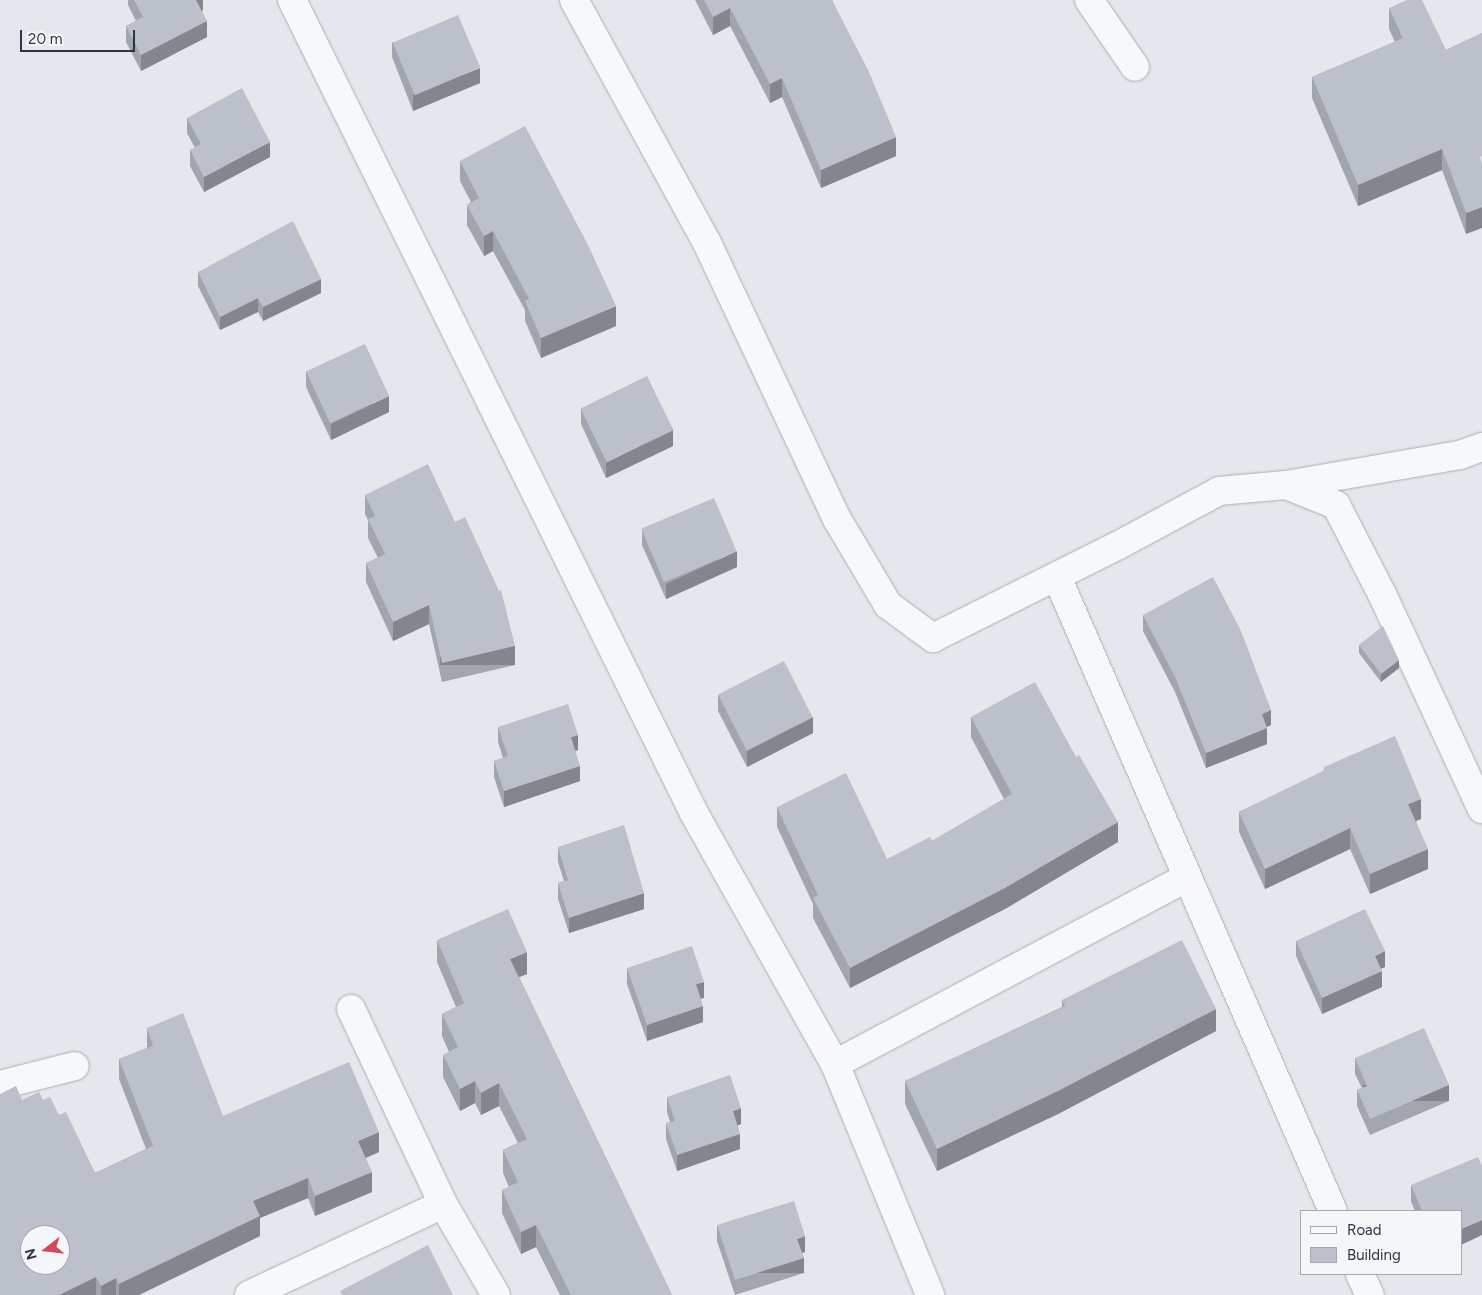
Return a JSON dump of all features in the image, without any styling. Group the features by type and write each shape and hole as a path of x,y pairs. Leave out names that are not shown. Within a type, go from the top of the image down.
{"street":[{"path":"292,0 694,813 835,1064 930,1295"},
{"path":"574,0 706,243 837,519 888,605 932,638 1057,577 1219,491 1286,485 1460,455 1482,447"},
{"path":"1089,0 1135,67"},
{"path":"1286,485 1336,505 1383,596 1482,809"},
{"path":"1057,577 1186,878 1333,1210"},
{"path":"835,1064 1186,878"},
{"path":"351,1009 443,1204 496,1295"},
{"path":"0,1085 75,1066"},
{"path":"249,1295 443,1204"},
{"path":"1360,1275 1370,1295"}],"building":[{"path":"134,0 196,0 207,21 141,55 126,26 143,17"},
{"path":"704,0 832,0 869,72 896,137 821,170 782,78 770,84 730,8 713,17"},
{"path":"1407,0 1422,0 1446,50 1482,33 1482,156 1480,157 1482,164 1482,207 1466,213 1442,149 1358,185 1312,77 1403,38 1389,8"},
{"path":"458,15 480,67 415,95 393,43"},
{"path":"242,88 270,142 204,177 190,150 201,144 187,118"},
{"path":"525,126 588,245 616,306 541,338 525,301 529,299 493,231 484,236 467,205 479,198 460,161"},
{"path":"293,221 321,279 263,307 258,298 220,317 198,272"},
{"path":"365,344 389,396 330,423 306,371"},
{"path":"647,376 673,430 607,462 580,408"},
{"path":"428,464 455,522 465,517 499,591 501,590 515,646 442,663 429,605 393,622 366,563 385,554 368,519 375,516 365,495"},
{"path":"714,498 737,551 664,582 641,529"},
{"path":"1213,577 1241,631 1271,710 1262,714 1267,728 1206,753 1175,677 1143,615"},
{"path":"1383,626 1399,660 1381,674 1359,645"},
{"path":"784,661 813,717 747,751 718,695"},
{"path":"1035,682 1076,757 1079,755 1118,822 1005,888 850,968 813,898 818,895 777,807 846,773 887,859 930,837 932,841 1012,794 971,717"},
{"path":"568,704 578,735 571,737 580,766 504,791 494,761 508,756 498,727"},
{"path":"1395,736 1421,799 1408,804 1428,849 1370,874 1350,828 1265,869 1239,812 1325,770 1324,767"},
{"path":"624,825 644,893 569,918 558,883 568,880 558,847"},
{"path":"508,909 527,952 510,959 672,1295 571,1295 536,1225 521,1232 502,1190 518,1182 503,1150 527,1139 499,1083 481,1093 475,1081 460,1089 443,1055 458,1047 442,1014 464,1003 437,940"},
{"path":"1365,909 1385,951 1375,956 1382,971 1322,998 1296,941"},
{"path":"1182,940 1216,1009 1058,1091 937,1149 905,1081 1065,1006 1062,1000"},
{"path":"692,946 704,982 696,984 703,1006 647,1025 627,968"},
{"path":"183,1013 223,1116 349,1062 379,1132 358,1141 372,1172 315,1196 308,1178 253,1201 260,1216 119,1284 116,1278 101,1286 96,1277 59,1295 0,1295 0,1094 16,1086 22,1100 39,1092 43,1100 50,1097 59,1115 66,1112 95,1173 153,1146 119,1059 153,1046 147,1028"},
{"path":"1424,1028 1449,1085 1370,1119 1357,1090 1367,1086 1355,1058"},
{"path":"730,1075 741,1108 733,1111 740,1134 677,1155 666,1123 675,1121 667,1097"},
{"path":"1478,1157 1482,1166 1482,1220 1462,1229 1462,1210 1422,1210 1411,1185"},
{"path":"794,1201 805,1236 797,1239 804,1258 735,1280 717,1225"},
{"path":"428,1245 453,1295 342,1295 340,1291"}]}
